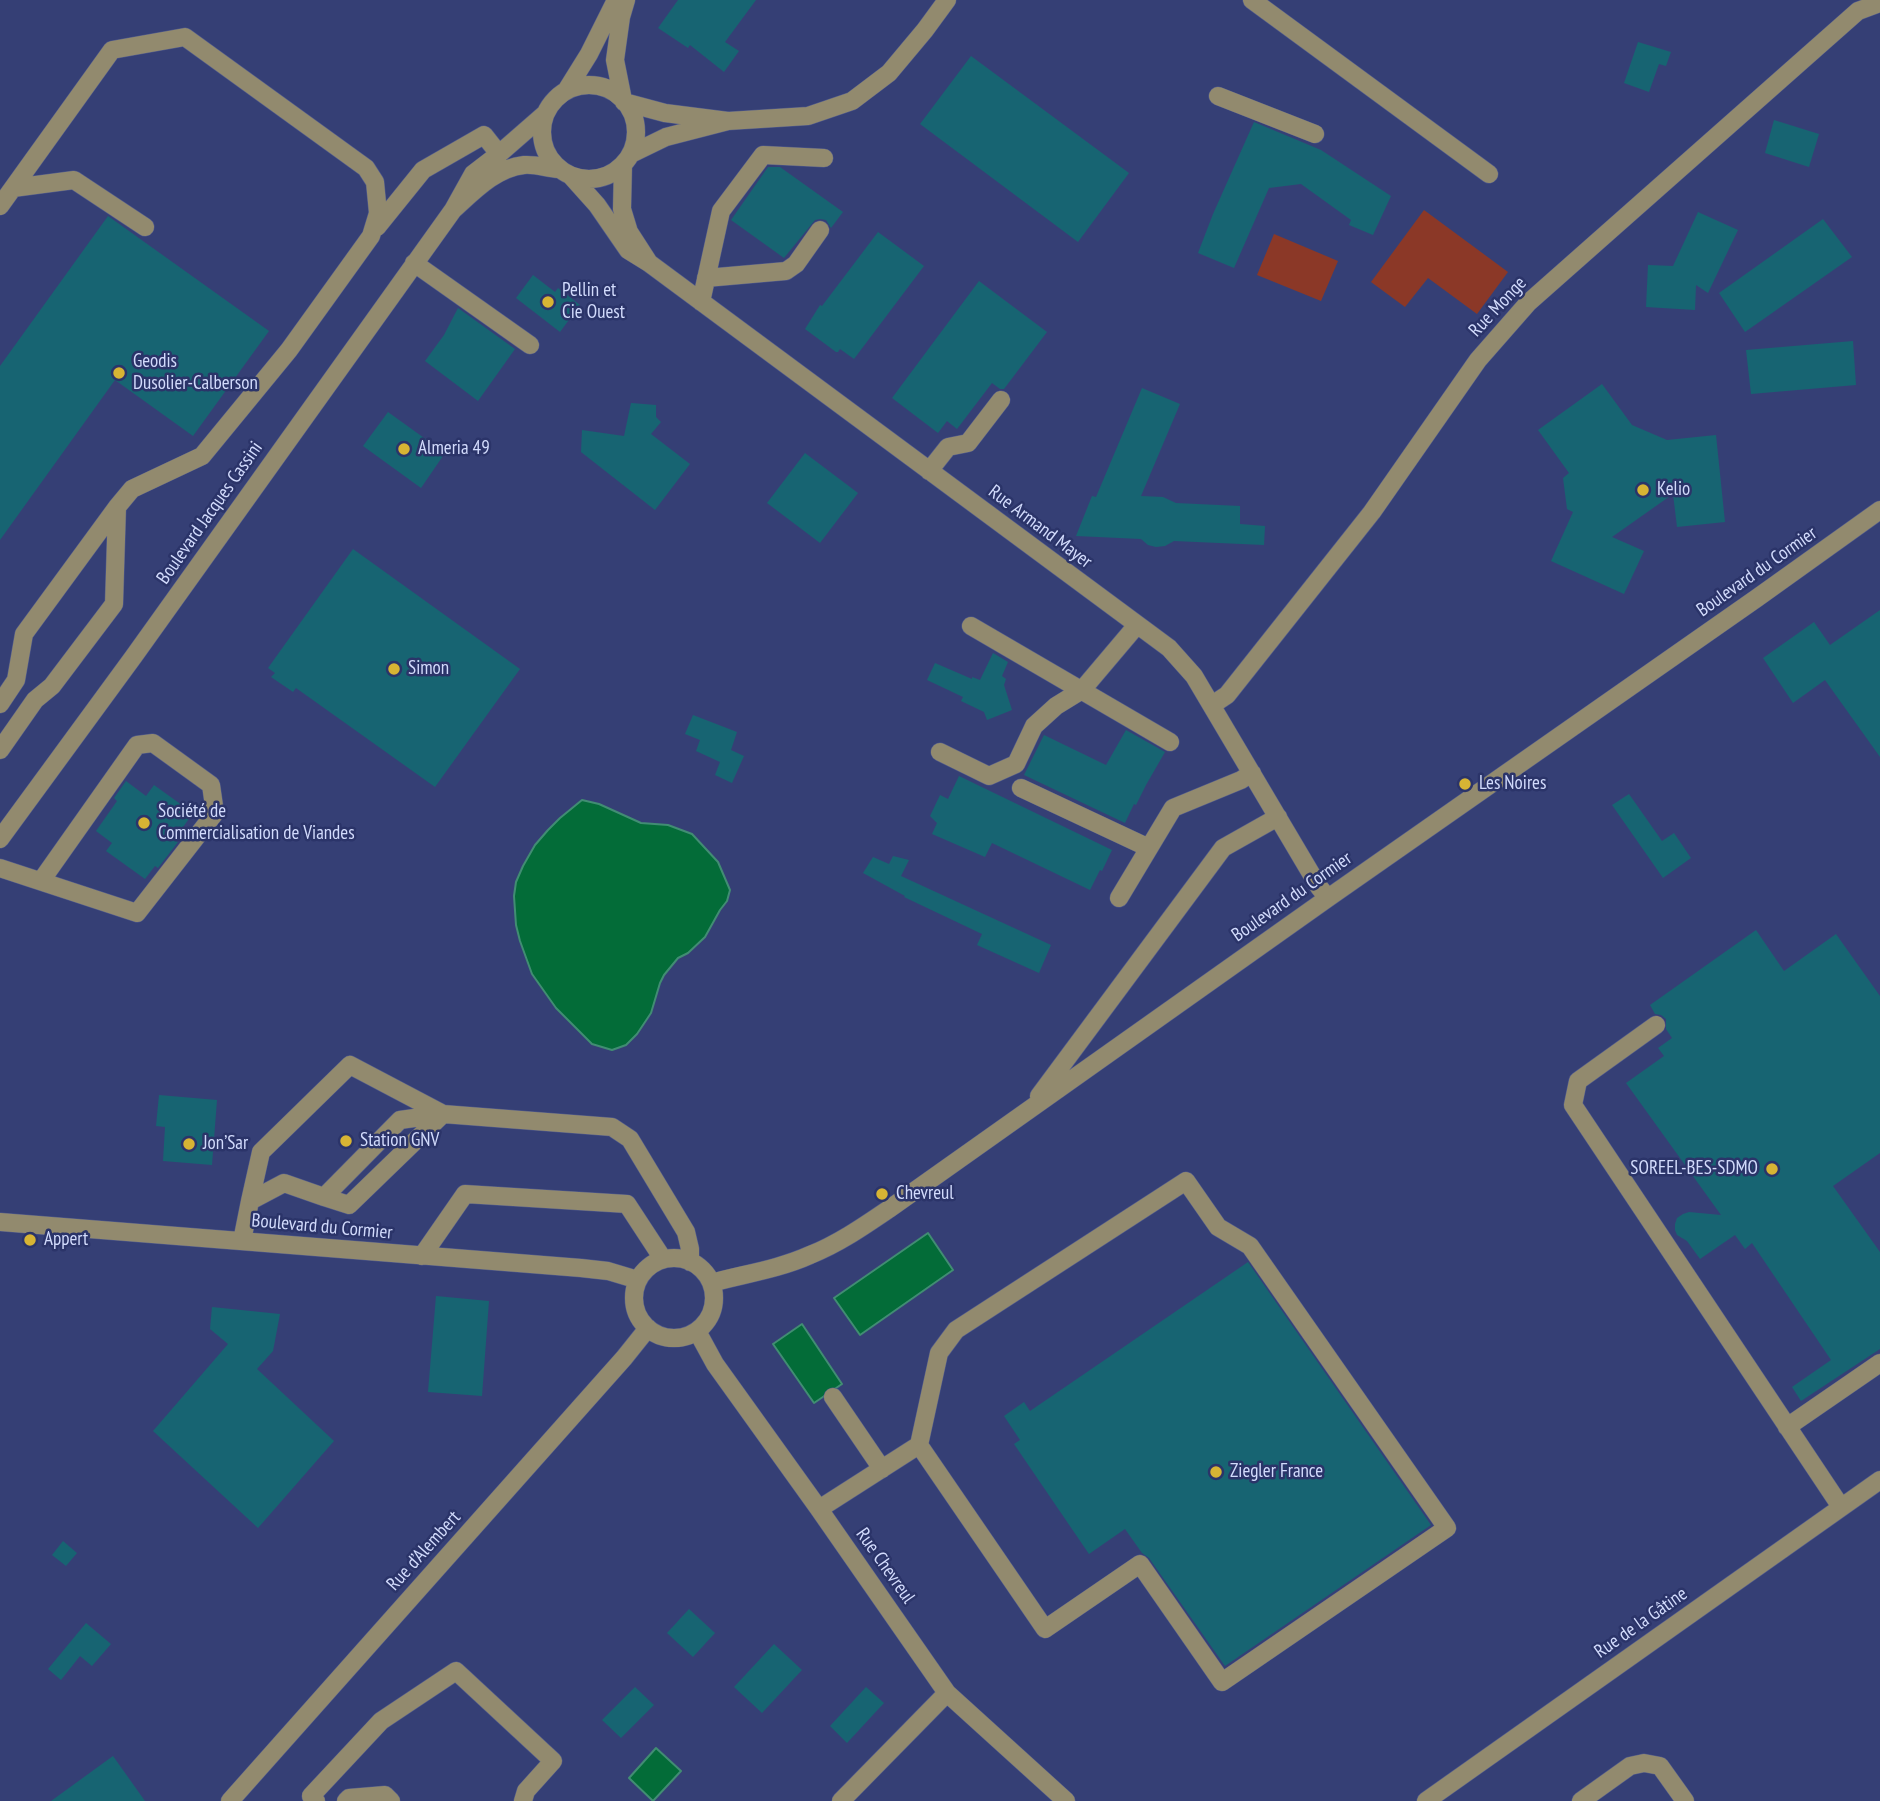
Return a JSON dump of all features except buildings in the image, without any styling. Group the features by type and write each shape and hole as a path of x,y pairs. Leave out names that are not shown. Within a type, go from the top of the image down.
{"street":[{"path":"566,91 589,54 616,0"},
{"path":"623,101 615,60 626,0"},
{"path":"623,101 664,113 728,121 808,116 852,101 889,73 947,0"},
{"path":"1252,0 1489,174"},
{"name":"Rue Monge","path":"1212,705 1227,695 1372,512 1478,360 1528,303 1858,11 1878,3"},
{"path":"0,206 112,50 185,37 366,168 375,182 378,213 371,236"},
{"path":"627,159 635,141 636,128 623,101 610,90 596,86 580,86 566,91 554,100 546,113 542,128 548,157 565,172 585,180 599,179 612,173 627,159 666,137 728,121"},
{"path":"1218,96 1315,134"},
{"name":"Boulevard Jacques Cassini","path":"0,839 453,210 473,174 546,113"},
{"path":"0,704 16,680 24,634 132,489 202,456 289,350 371,236 424,170 484,135 499,154"},
{"path":"701,302 721,211 763,155 824,158"},
{"name":"Rue Armand Mayer","path":"627,159 622,209 628,232 649,263"},
{"name":"Boulevard Jacques Cassini","path":"453,210 483,183 501,172 523,165 565,172"},
{"name":"Rue Armand Mayer","path":"565,172 597,205 628,250 1168,648 1194,676 1328,898"},
{"path":"13,188 74,180 145,228"},
{"path":"706,278 786,271 796,264 820,230"},
{"path":"414,263 530,345"},
{"path":"929,471 948,447 968,443 1001,400"},
{"path":"0,750 35,700 52,686 114,604 117,507"},
{"name":"Boulevard du Cormier","path":"711,1283 779,1266 810,1255 852,1234 1880,510"},
{"path":"940,751 989,776 1016,764 1034,726 1056,706 1082,690 1137,625"},
{"path":"971,626 1171,742"},
{"path":"0,868 137,913 215,813 211,785 153,743 137,745 41,881"},
{"path":"1119,898 1174,808 1252,773"},
{"path":"1021,788 1149,848"},
{"path":"1029,1111 1223,848 1278,817"},
{"path":"1656,1025 1578,1081 1573,1105 1841,1507"},
{"path":"242,1241 261,1152 350,1065 443,1114"},
{"path":"324,1197 400,1120 443,1114 612,1127 631,1139 686,1232 690,1262"},
{"path":"250,1201 284,1182 349,1205 443,1114"},
{"path":"819,1509 919,1445 939,1353 956,1330 1186,1181 1218,1227 1250,1246 1447,1528 1222,1682 1140,1564 1045,1629 919,1445"},
{"path":"422,1256 465,1194 627,1204 663,1259"},
{"name":"Boulevard du Cormier","path":"0,1223 608,1271 638,1280"},
{"path":"675,1258 696,1264 711,1283 714,1296 707,1321 697,1331 685,1336 672,1338 659,1335 648,1328 635,1306 638,1280 653,1264 663,1259 675,1258"},
{"name":"Rue d’Alembert","path":"230,1801 648,1328"},
{"name":"Rue Chevreul","path":"697,1331 715,1364 947,1693 1066,1801"},
{"path":"1787,1427 1880,1363"},
{"path":"833,1397 882,1469"},
{"name":"Rue de la Gâtine","path":"1426,1801 1880,1480"},
{"path":"316,1801 311,1796 381,1721 456,1671 553,1761 526,1791 523,1801"},
{"path":"841,1801 856,1794 947,1693"},
{"path":"1581,1801 1630,1766 1644,1763 1660,1766 1685,1801"},
{"path":"346,1801 349,1798 385,1795 391,1801"}],"shaded area":[{"path":"1424,210 1508,272 1477,314 1428,278 1405,307 1371,282"},
{"path":"1274,234 1338,261 1321,301 1257,275"},
{"path":"582,800 599,804 641,823 668,825 692,834 718,862 730,890 727,901 705,937 688,953 678,958 664,975 651,1013 637,1034 626,1045 612,1050 592,1044 556,1008 532,974 516,925 514,896 516,882 523,866 535,845 548,830"},
{"path":"928,1233 953,1270 860,1335 834,1298"},
{"path":"802,1324 842,1384 814,1403 773,1344"},
{"path":"656,1748 681,1771 653,1801 629,1778"}],"place":[{"name":"Pellin et Cie Ouest","path":"548,302"},
{"name":"Geodis Dusolier-Calberson","path":"119,373"},
{"name":"Almeria 49","path":"404,449"},
{"name":"Kelio","path":"1643,490"},
{"name":"Simon","path":"394,669"},
{"name":"Les Noires","path":"1465,784"},
{"name":"Société de Commercialisation de Viandes","path":"144,823"},
{"name":"Station GNV","path":"346,1141"},
{"name":"Jon’Sar","path":"189,1144"},
{"name":"SOREEL-BES-SDMO","path":"1772,1169"},
{"name":"Chevreul","path":"882,1194"},
{"name":"Appert","path":"30,1240"},
{"name":"Ziegler France","path":"1216,1472"}]}
